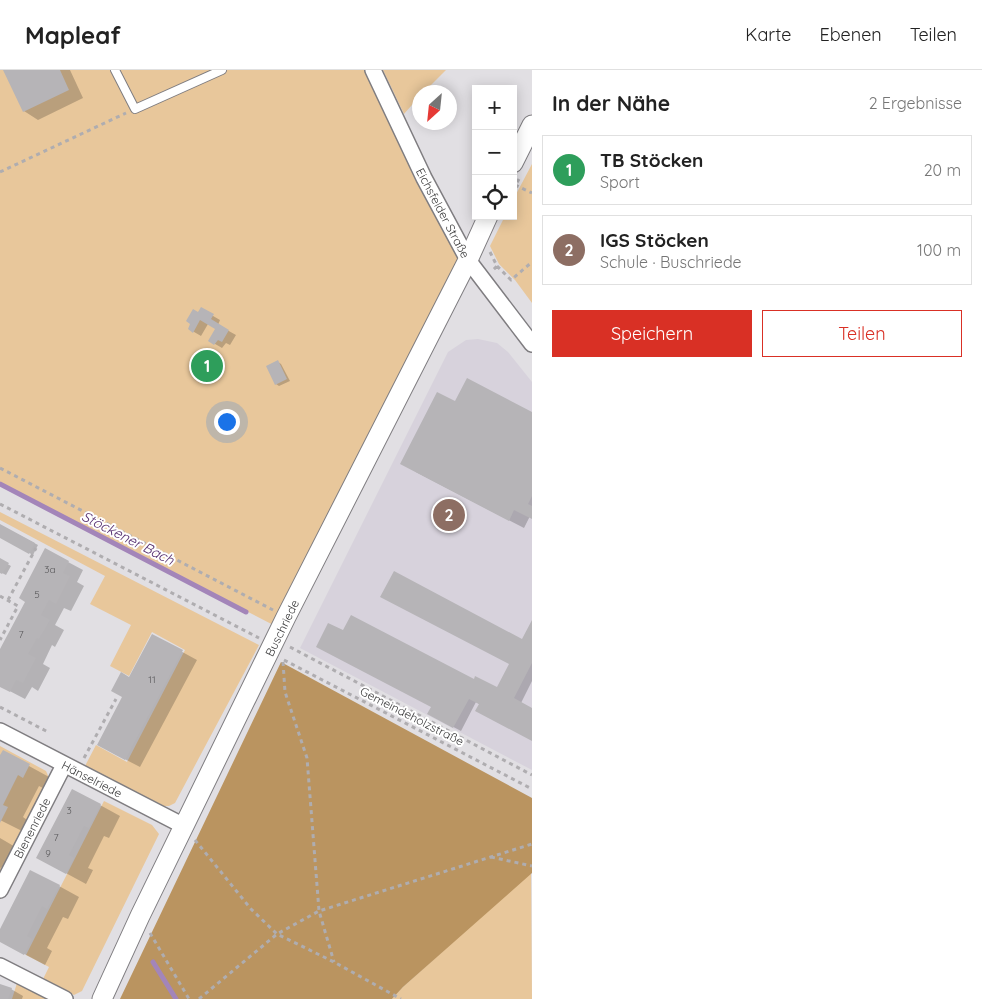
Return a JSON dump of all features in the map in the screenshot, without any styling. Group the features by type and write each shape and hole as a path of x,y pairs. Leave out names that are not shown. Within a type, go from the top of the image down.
{"street":[{"name":"Eichsfelder Straße","path":"374,70 424,178 468,260 532,344"},
{"path":"517,155 532,125"},
{"name":"Buschriede","path":"102,999 140,916 286,617 468,260 486,220"},
{"name":"Hänselriede","path":"0,731 184,826"},
{"name":"Bienenriede","path":"0,890 71,768"},
{"path":"0,966 65,999"}],"lane":[{"path":"116,70 135,109 222,70"}],"path":[{"path":"0,172 135,109"},
{"path":"517,186 532,193"},
{"path":"497,266 511,280 532,262"},
{"path":"0,468 286,617"},
{"path":"0,504 262,640"},
{"path":"8,600 36,548"},
{"path":"0,596 18,606 0,640"},
{"path":"290,647 532,775"},
{"name":"Gemeindeholzstraße","path":"319,911 307,758 285,692 283,659 532,789"},
{"path":"71,768 116,699"},
{"path":"0,707 48,732"},
{"path":"184,826 251,909 277,934 334,962 401,999"},
{"path":"199,999 277,934 319,911 532,844"},
{"path":"491,857 532,866"},
{"path":"319,911 334,962"},
{"path":"140,916 189,999"}],"shaded area":[{"path":"0,70 373,70 468,260 281,629 0,484"},
{"path":"383,70 446,70 431,85 412,85 412,105 404,114"},
{"path":"532,164 532,303 515,280 499,264 490,246 503,220 517,220 517,192"},
{"path":"478,339 497,343 508,352 532,382 532,770 300,648 448,352 466,340"},
{"path":"0,512 259,645 175,803 164,806 85,766 96,745 127,762 185,650 152,632 129,676 110,666 131,625 90,604 105,576 0,520"},
{"path":"281,662 532,798 532,873 403,987 392,999 120,999"},
{"path":"0,746 46,771 49,778 0,874"},
{"path":"104,801 152,825 159,834 82,991 74,995 43,979 49,967 26,955"},
{"path":"531,872 532,999 392,999 403,987"},
{"path":"17,983 47,999 12,999"}],"building":[{"path":"3,70 60,70 69,90 23,112"},
{"path":"201,307 214,314 211,319 229,330 222,342 218,340 214,345 208,341 215,329 200,320 193,333 188,329 190,324 186,321 193,309 198,312"},
{"path":"278,360 287,379 275,385 266,366"},
{"path":"467,378 532,412 532,496 528,504 532,506 532,519 514,510 509,521 400,464 437,392 455,401"},
{"path":"0,524 35,543 29,554 0,538"},
{"path":"45,548 69,561 63,573 70,576 56,604 49,600 41,615 50,620 28,654 36,658 23,683 16,680 10,692 0,687 0,649 25,602 19,598"},
{"path":"0,558 9,563 2,574 0,573"},
{"path":"394,571 522,639 532,620 532,663 514,698 532,708 532,741 475,711 479,704 469,699 453,728 427,714 431,707 316,647 328,623 343,630 351,615 474,679 475,676 497,687 509,664 380,597"},
{"path":"152,634 183,650 125,760 97,745 122,697 111,691 121,672 129,677"},
{"path":"3,750 30,764 23,778 18,775 3,805 8,807 0,823 0,755"},
{"path":"72,789 101,804 89,828 84,826 69,855 74,858 66,874 36,858"},
{"path":"30,870 60,885 47,909 42,906 27,936 32,939 24,955 0,942 0,929"},
{"path":"0,984 12,988 8,999 0,999"}],"waterway":[{"name":"Stöckener Bach","path":"0,484 246,612"},
{"name":"Stöckener Bach","path":"153,962 176,999"}],"place":[{"name":"TB Stöcken","path":"207,366"},
{"name":"IGS Stöcken","path":"449,515"}]}
